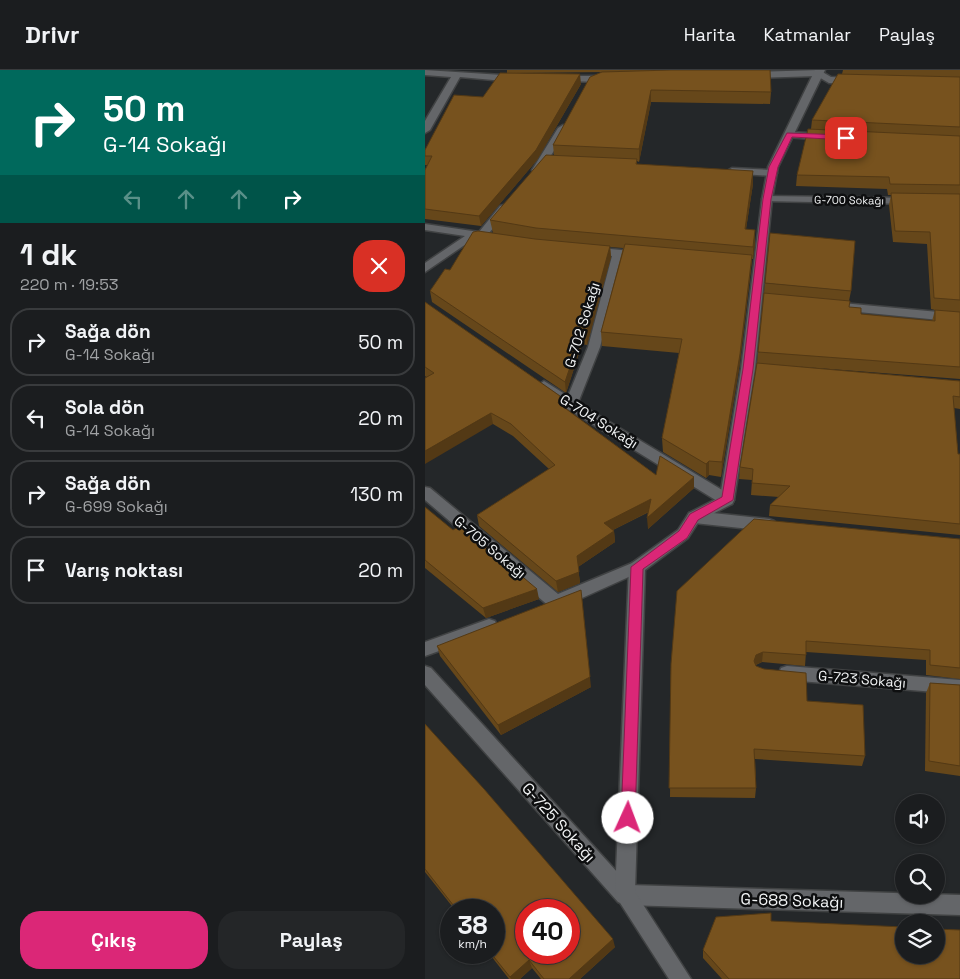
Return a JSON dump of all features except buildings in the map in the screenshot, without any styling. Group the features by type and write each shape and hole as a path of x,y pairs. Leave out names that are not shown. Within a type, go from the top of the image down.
{"street":[{"path":"581,94 586,86 602,79 611,70"},
{"path":"537,609 637,567 683,534 694,517 727,500 753,369 762,299 756,263 772,173 820,71"},
{"path":"740,75 820,71 829,80 866,81"},
{"path":"425,72 480,73 528,79"},
{"path":"425,130 457,74"},
{"path":"546,79 621,78"},
{"path":"531,176 549,162 567,120"},
{"path":"790,135 837,137"},
{"path":"723,171 772,173"},
{"path":"425,268 465,240 482,235 513,198"},
{"name":"G-700 Sokağı","path":"767,199 921,201"},
{"path":"425,227 500,238"},
{"path":"574,248 657,256"},
{"name":"G-702 Sokağı","path":"571,405 594,347 619,253"},
{"path":"825,305 960,318"},
{"name":"G-704 Sokağı","path":"531,377 571,405 727,500"},
{"name":"G-705 Sokağı","path":"425,492 556,602"},
{"path":"694,517 782,526"},
{"path":"625,895 637,567"},
{"path":"425,649 500,622"},
{"name":"G-723 Sokağı","path":"773,672 960,687"},
{"name":"G-725 Sokağı","path":"425,674 625,895 681,979"},
{"name":"G-688 Sokağı","path":"625,895 960,905"}],"route":[{"path":"628,818 637,567 683,534 694,517 727,500 748,369 767,199 773,167 790,135 846,138"}]}
